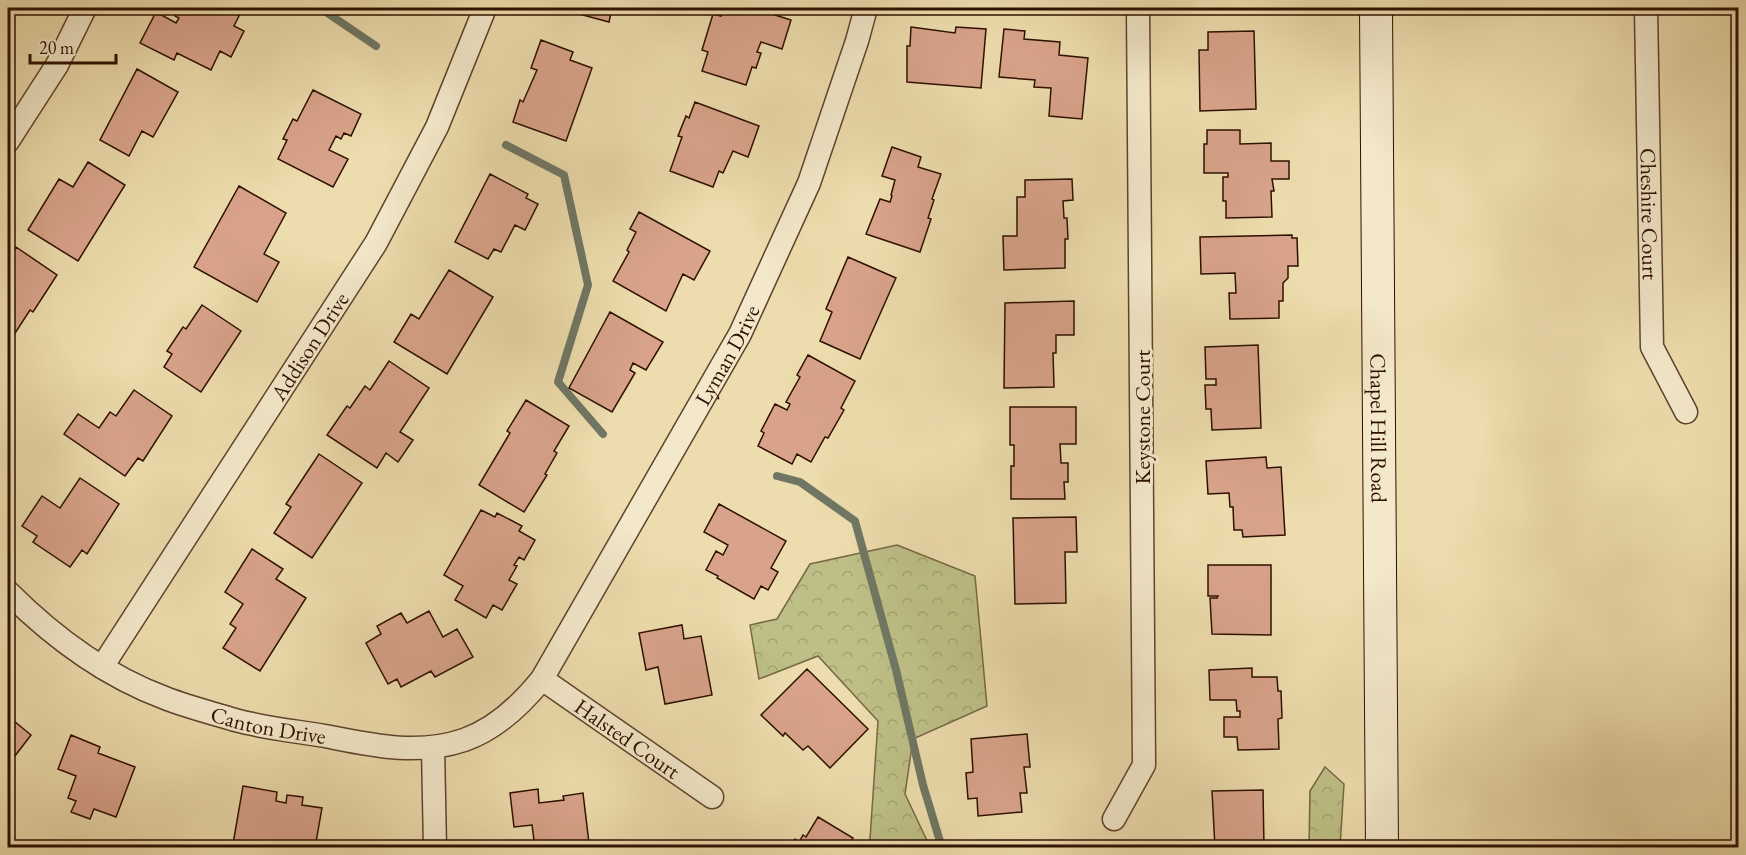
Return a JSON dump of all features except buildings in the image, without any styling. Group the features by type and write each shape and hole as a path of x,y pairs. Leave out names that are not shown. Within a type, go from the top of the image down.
{"street":[{"path":"8,141 57,65 85,8"},
{"name":"Addison Drive","path":"102,667 376,243 437,127 485,8"},
{"name":"Lyman Drive","path":"542,680 740,334 809,183 866,8"},
{"name":"Keystone Court","path":"1114,819 1144,765 1138,8"},
{"name":"Chapel Hill Road","path":"1376,8 1382,848"},
{"name":"Cheshire Court","path":"1646,8 1652,347 1686,412"},
{"name":"Canton Drive","path":"8,592 35,619 102,667 165,698 237,720 372,745 409,749 433,748 465,740 496,724 523,702 542,680"},
{"name":"Halsted Court","path":"542,680 712,797"},
{"path":"433,748 435,848"}],"green space":[{"path":"897,545 975,576 987,706 913,739 905,794 930,847 864,847 870,839 878,721 818,656 759,679 750,625 777,619 810,564"},
{"path":"1325,767 1344,784 1340,847 1309,847 1310,791"}],"waterway":[{"path":"320,8 376,46"},
{"path":"506,145 564,175 588,285 558,382 603,434"},
{"path":"777,476 800,482 855,521 896,670 923,785 942,848"}]}
